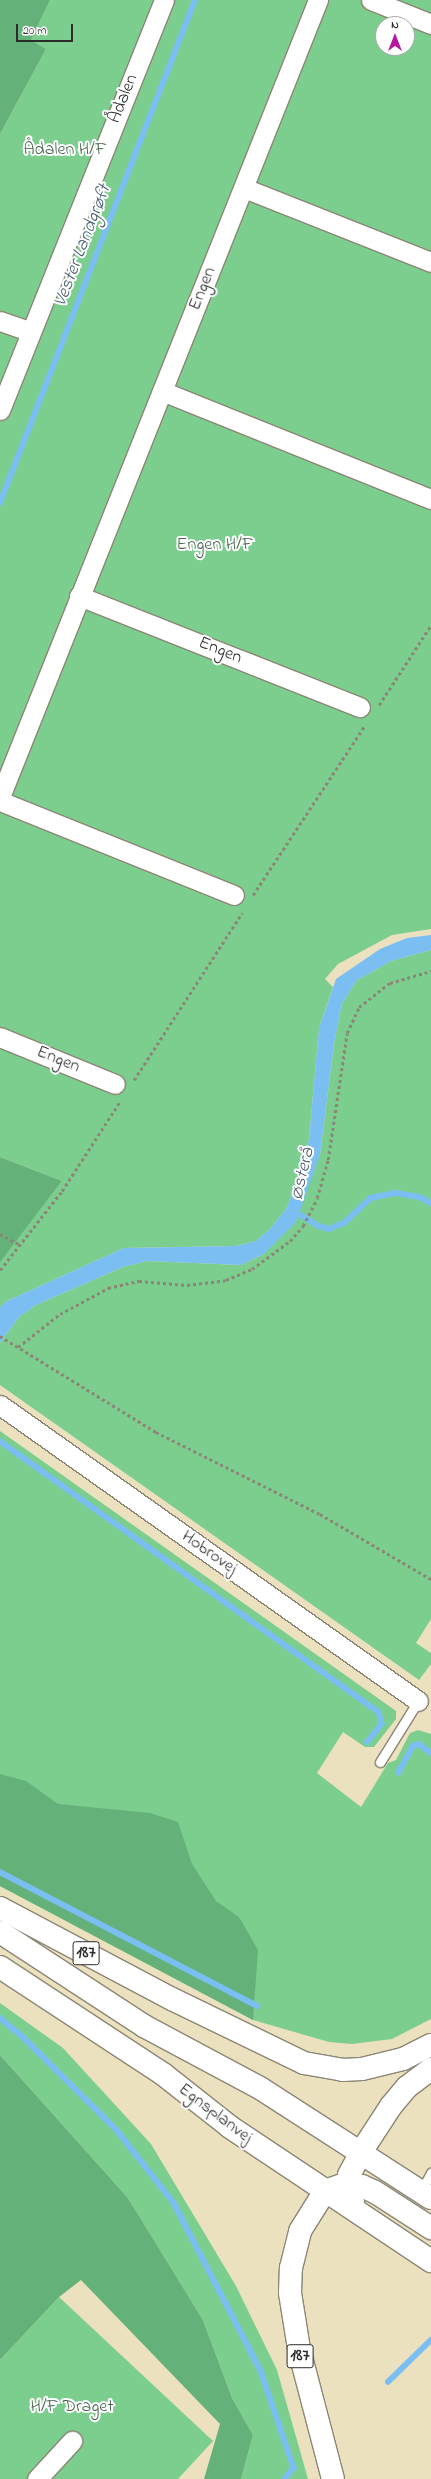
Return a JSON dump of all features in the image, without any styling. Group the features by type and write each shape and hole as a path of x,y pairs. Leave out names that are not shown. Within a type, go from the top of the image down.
{"main road":[{"name":"187","path":"0,1908 172,1999 304,2063 342,2070 362,2069 403,2059 431,2045"},
{"name":"Egnsplanvej","path":"0,1932 144,2026 260,2088 361,2152 428,2187"},
{"name":"Egnsplanvej","path":"0,1967 163,2074 224,2123 431,2261"},
{"path":"367,2219 351,2198 348,2183 354,2164 391,2106 407,2087 431,2070"},
{"path":"325,2191 361,2152"},
{"path":"325,2191 348,2183 375,2192 431,2228"},
{"name":"187","path":"325,2191 300,2231 291,2268 290,2293 299,2349 332,2479"}],"street":[{"name":"Ådalen","path":"0,410 29,331 164,0"},
{"name":"Engen","path":"0,797 318,0"},
{"path":"371,0 431,24"},
{"path":"244,188 431,262"},
{"path":"0,321 29,331"},
{"path":"162,391 431,499"},
{"name":"Engen","path":"79,596 367,713"},
{"path":"0,800 242,902"},
{"name":"Engen","path":"0,1037 123,1089"},
{"name":"Hobrovej","path":"0,1406 418,1701"},
{"path":"37,2479 72,2441"}],"lane":[{"path":"380,1762 418,1701"}],"path":[{"path":"0,1270 62,1191 123,1089 242,902 367,713 431,625"},
{"path":"18,1347 60,1314 108,1288 139,1282 187,1285 226,1280 252,1269 290,1241 310,1215 328,1160 347,1033 359,1007 390,983 431,971"},
{"path":"0,1234 20,1245"},
{"path":"0,1336 156,1432 320,1514 431,1579"}],"green space":[{"path":"0,0 50,0 31,40 46,49 0,134"},
{"name":"Engen H/F","path":"50,0 431,0 431,929 392,935 338,964 325,979 333,987 319,1028 309,1139 299,1178 286,1209 270,1229 256,1241 236,1246 124,1248 7,1301 0,1307 0,1261 62,1181 0,1157 0,134 46,49 31,40"},
{"path":"431,950 431,1619 416,1643 431,1653 431,1664 419,1680 0,1385 0,1343 19,1317 36,1305 123,1267 147,1261 241,1265 264,1254 320,1155 334,1044 342,1004 356,981 391,961"},
{"path":"0,1157 62,1181 0,1262"},
{"path":"0,1431 396,1711 396,1719 374,1747 365,1747 343,1732 317,1773 361,1807 388,1763 396,1760 410,1733 418,1730 431,1734 431,2019 392,2039 352,2044 329,2042 253,2020 0,1886"},
{"path":"0,1774 26,1781 58,1804 150,1813 178,1822 192,1864 216,1901 239,1917 258,1950 253,2020 0,1886"},
{"path":"0,2003 63,2048 151,2144 236,2286 277,2370 308,2479 241,2479 253,2435 232,2398 203,2320 128,2198 0,2055"},
{"path":"0,2055 128,2198 203,2320 232,2398 253,2435 241,2479 204,2479 220,2424 81,2280 59,2297 0,2360"},
{"name":"H/F Draget","path":"59,2297 213,2441 178,2479 0,2479 0,2360"}],"water":[{"name":"Østerå","path":"431,935 431,950 391,961 356,981 342,1004 334,1044 320,1155 296,1222 264,1254 241,1265 147,1261 123,1267 36,1305 19,1317 0,1343 0,1307 7,1301 124,1248 236,1246 256,1241 270,1229 286,1209 299,1178 309,1139 319,1028 336,979 380,949 407,938"}],"waterway":[{"name":"Vester Landgrøft","path":"0,503 195,0"},
{"path":"294,1211 319,1226 329,1229 344,1223 371,1198 395,1193 420,1197 431,1203"},
{"path":"0,1441 379,1712 382,1724 368,1742"},
{"path":"398,1773 413,1746 419,1744 431,1753"},
{"path":"0,1872 257,2006"},
{"path":"0,2018 21,2035 116,2129 174,2203 261,2371 294,2468 285,2479"},
{"path":"388,2382 431,2340"}],"park label":[{"name":"Ådalen H/F","path":"65,150"}]}
